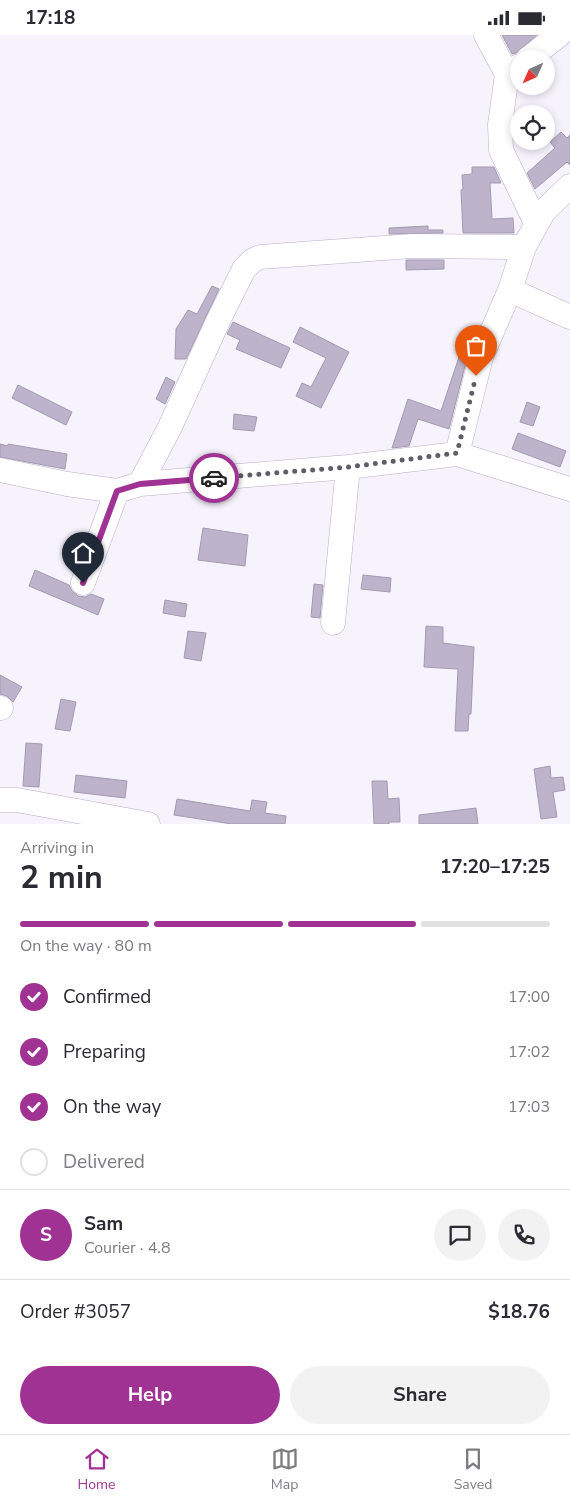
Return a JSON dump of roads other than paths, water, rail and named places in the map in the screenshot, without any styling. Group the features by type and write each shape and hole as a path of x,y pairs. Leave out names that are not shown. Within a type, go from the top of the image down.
{"street":[{"path":"486,35 510,66"},
{"path":"540,50 559,35"},
{"path":"510,83 500,125 501,151 536,223"},
{"path":"457,453 481,357 510,290 524,247 544,211 570,186"},
{"path":"140,484 170,427 244,269 252,261 260,257 412,246 524,247"},
{"path":"510,290 570,317"},
{"path":"0,470 67,484 117,491 140,484 348,467 457,453 570,489"},
{"path":"333,623 348,467"},
{"path":"83,583 117,491"},
{"path":"0,800 17,800 148,824"}]}
